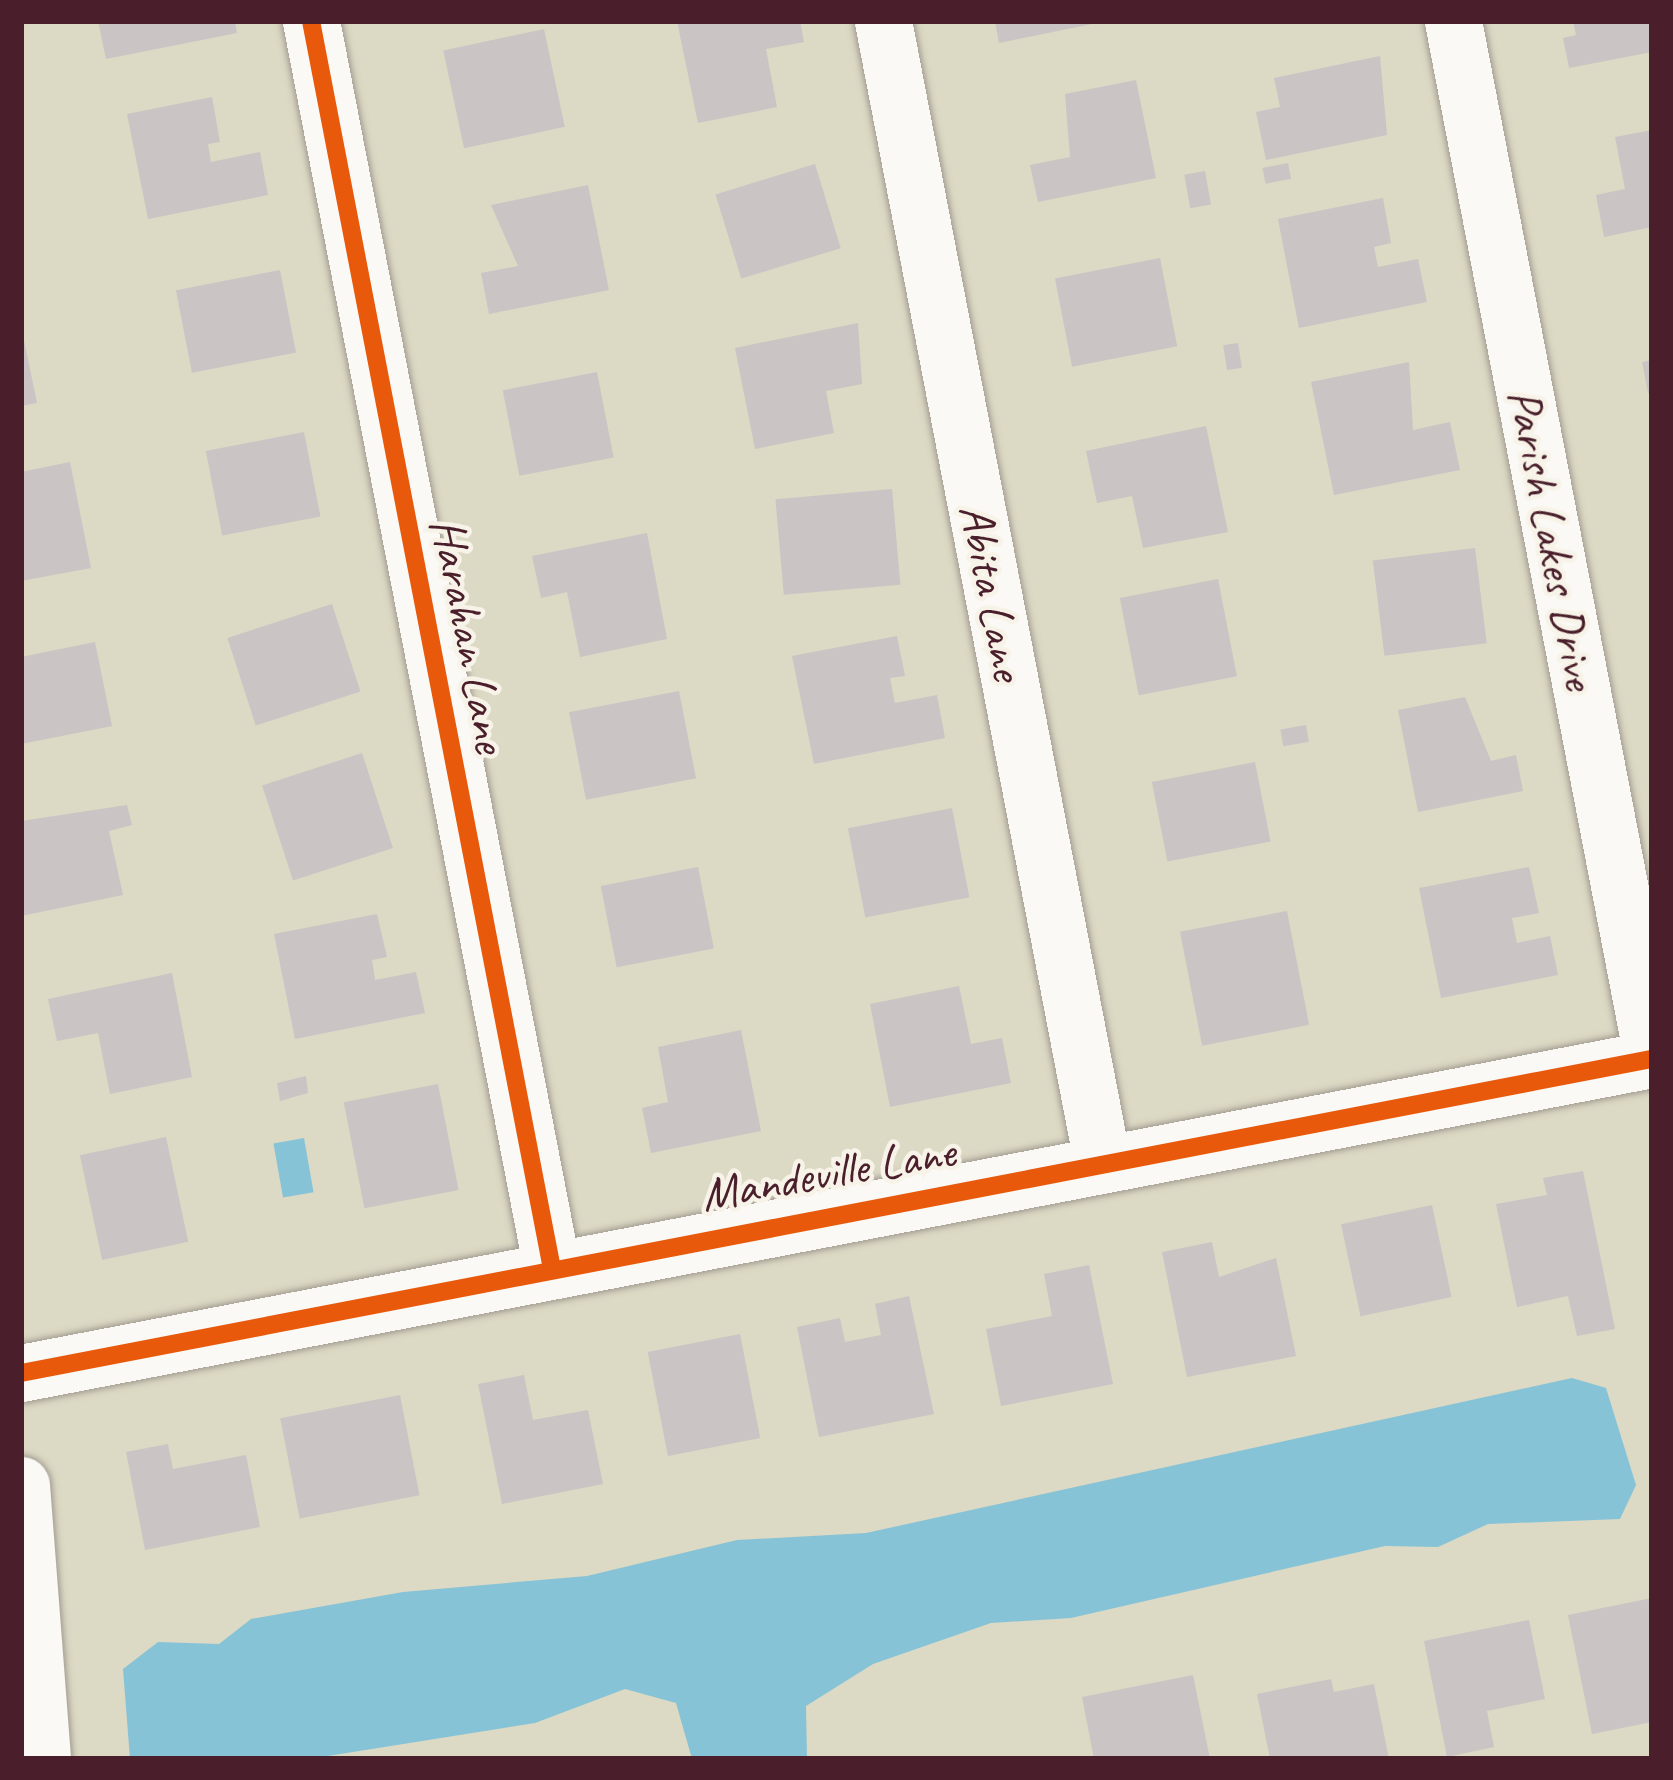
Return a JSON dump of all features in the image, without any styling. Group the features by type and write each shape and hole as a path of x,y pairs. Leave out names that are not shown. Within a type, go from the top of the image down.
{"street":[{"name":"Harahan Lane","path":"311,21 551,1264"},
{"name":"Abita Lane","path":"883,21 1102,1162"},
{"name":"Parish Lakes Drive","path":"1453,21 1652,1058"},
{"name":"Mandeville Lane","path":"21,1373 551,1264 1652,1058"},
{"path":"21,1484 42,1759"}],"water":[{"path":"304,1138 314,1192 283,1198 273,1143"},
{"path":"1572,1378 1606,1388 1636,1485 1620,1519 1488,1524 1438,1547 1385,1546 1071,1618 991,1623 873,1664 806,1706 807,1759 692,1759 676,1703 625,1689 535,1723 309,1759 130,1759 123,1669 158,1642 219,1644 251,1619 403,1592 587,1576 737,1540 866,1533"}],"building":[{"path":"98,21 235,21 237,33 106,59"},
{"path":"677,21 800,21 804,42 766,49 777,107 698,123"},
{"path":"995,21 1097,21 1097,23 999,43"},
{"path":"1573,21 1652,21 1652,52 1569,68 1563,38 1576,35"},
{"path":"544,29 565,127 464,148 443,50"},
{"path":"1380,56 1387,135 1266,160 1256,112 1280,107 1274,78"},
{"path":"1136,80 1156,178 1038,202 1030,165 1070,157 1065,94"},
{"path":"212,97 220,142 208,144 211,162 260,152 268,195 148,219 127,114"},
{"path":"1652,130 1652,227 1604,237 1596,195 1625,189 1615,137"},
{"path":"1288,163 1291,179 1266,184 1262,168"},
{"path":"815,164 841,248 741,279 716,194"},
{"path":"1205,171 1211,204 1190,208 1184,175"},
{"path":"588,185 609,290 489,314 481,273 518,266 491,205"},
{"path":"1383,198 1391,243 1374,247 1378,267 1418,259 1427,302 1299,328 1278,219"},
{"path":"1160,258 1177,346 1072,367 1055,278"},
{"path":"280,270 296,352 192,373 176,290"},
{"path":"858,323 862,384 826,391 834,433 755,449 735,348"},
{"path":"21,336 37,403 21,406"},
{"path":"1238,343 1242,368 1227,370 1223,345"},
{"path":"1652,360 1652,392 1648,393 1642,362"},
{"path":"1409,362 1413,430 1450,422 1460,470 1334,495 1311,382"},
{"path":"597,372 614,457 519,476 503,390"},
{"path":"1206,426 1228,532 1143,548 1132,496 1097,503 1086,451"},
{"path":"304,432 320,516 222,536 206,451"},
{"path":"70,462 91,568 21,581 21,472"},
{"path":"892,489 900,585 784,595 775,499"},
{"path":"647,533 667,639 580,657 567,592 541,598 532,556"},
{"path":"1475,548 1487,643 1384,656 1373,561"},
{"path":"1218,579 1237,676 1139,695 1120,598"},
{"path":"332,604 360,691 256,725 227,638"},
{"path":"897,636 905,676 890,678 895,703 937,695 945,738 814,764 792,656"},
{"path":"95,642 112,726 21,744 21,657"},
{"path":"679,691 696,778 586,800 569,712"},
{"path":"1465,697 1491,761 1516,755 1523,791 1418,812 1398,710"},
{"path":"1306,725 1309,742 1283,746 1280,730"},
{"path":"362,753 393,848 293,881 262,785"},
{"path":"1255,762 1270,842 1167,862 1152,782"},
{"path":"127,805 132,825 109,831 123,895 21,916 21,821"},
{"path":"952,808 969,897 865,918 848,828"},
{"path":"698,867 714,948 617,967 601,886"},
{"path":"1529,867 1539,913 1512,918 1517,943 1550,936 1558,975 1441,998 1419,888"},
{"path":"1287,911 1309,1025 1202,1046 1180,932"},
{"path":"377,914 387,957 372,960 375,980 416,972 425,1013 295,1039 274,934"},
{"path":"172,973 192,1077 110,1094 98,1033 57,1041 48,999"},
{"path":"959,986 971,1044 1002,1038 1011,1083 890,1107 870,1004"},
{"path":"741,1030 761,1131 651,1153 642,1108 668,1102 658,1047"},
{"path":"306,1076 308,1093 280,1101 277,1083"},
{"path":"438,1084 459,1190 364,1208 344,1102"},
{"path":"166,1137 188,1242 102,1260 80,1155"},
{"path":"1583,1171 1615,1329 1577,1336 1568,1296 1517,1307 1496,1204 1547,1195 1543,1178"},
{"path":"1432,1205 1452,1297 1361,1316 1341,1224"},
{"path":"1212,1242 1219,1277 1276,1258 1296,1356 1187,1377 1162,1252"},
{"path":"1089,1265 1113,1384 1001,1406 986,1329 1052,1316 1044,1274"},
{"path":"909,1296 934,1414 819,1437 797,1327 840,1318 845,1342 881,1335 875,1304"},
{"path":"740,1334 760,1438 668,1456 648,1352"},
{"path":"524,1375 533,1420 588,1410 603,1484 502,1504 478,1384"},
{"path":"400,1395 419,1495 300,1518 280,1418"},
{"path":"168,1444 173,1469 246,1455 260,1527 145,1550 126,1452"},
{"path":"1652,1598 1652,1722 1592,1734 1568,1615"},
{"path":"1529,1620 1545,1699 1487,1711 1494,1747 1447,1757 1424,1641"},
{"path":"1193,1675 1210,1759 1094,1759 1082,1697"},
{"path":"1331,1679 1334,1692 1374,1684 1389,1759 1270,1759 1257,1694"}],"cycle path":[{"path":"311,21 551,1264"},
{"path":"21,1373 1652,1059"}]}
